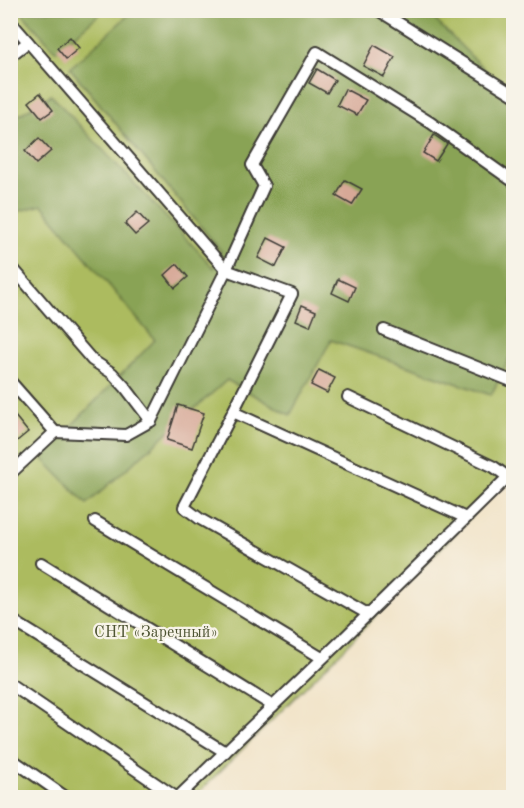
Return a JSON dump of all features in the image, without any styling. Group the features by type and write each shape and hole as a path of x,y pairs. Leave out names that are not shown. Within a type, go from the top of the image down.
{"street":[{"path":"378,10 513,95"},
{"path":"10,21 226,270 292,294 184,507 200,519 368,614"},
{"path":"10,56 28,42"},
{"path":"10,474 55,432 126,435 151,421 226,270 264,186 252,165 317,52 431,123 513,182"},
{"path":"10,265 92,360 112,373 125,387 151,421"},
{"path":"384,330 513,382"},
{"path":"10,381 55,432"},
{"path":"10,684 177,798 511,474 348,398"},
{"path":"233,412 466,518"},
{"path":"95,521 322,658"},
{"path":"41,563 273,706"},
{"path":"10,619 225,752"},
{"path":"10,758 67,798"}],"green space":[{"path":"11,11 20,11 56,51 103,11 133,11 70,68 221,251 214,269 51,95 11,120"},
{"path":"20,11 103,11 56,51"},
{"path":"133,11 426,11 513,98 513,351 491,395 331,340 290,415 227,380 87,504 41,457 155,340 42,205 11,213 11,120 51,95 214,268 221,251 70,68"},
{"path":"426,11 513,11 513,98"},
{"name":"СНТ «Заречный»","path":"42,205 155,340 41,457 87,504 227,380 290,415 331,340 491,395 513,351 513,473 342,651 194,797 11,798 11,213"}],"building":[{"path":"70,37 79,48 66,59 57,48"},
{"path":"374,45 395,57 384,77 363,66"},
{"path":"317,69 335,80 327,93 309,83"},
{"path":"345,89 366,100 357,115 337,105"},
{"path":"40,93 53,110 42,118 29,102"},
{"path":"434,135 447,144 436,161 423,153"},
{"path":"39,138 51,151 36,164 25,151"},
{"path":"345,180 362,189 352,205 336,196"},
{"path":"137,212 148,224 135,235 125,224"},
{"path":"268,238 286,247 276,267 258,258"},
{"path":"177,264 188,277 175,288 165,275"},
{"path":"338,279 355,287 349,301 332,293"},
{"path":"302,305 316,311 310,326 296,320"},
{"path":"319,370 335,378 327,393 311,385"},
{"path":"178,405 204,413 192,448 167,440"},
{"path":"10,410 28,432 17,441 10,433"}]}
